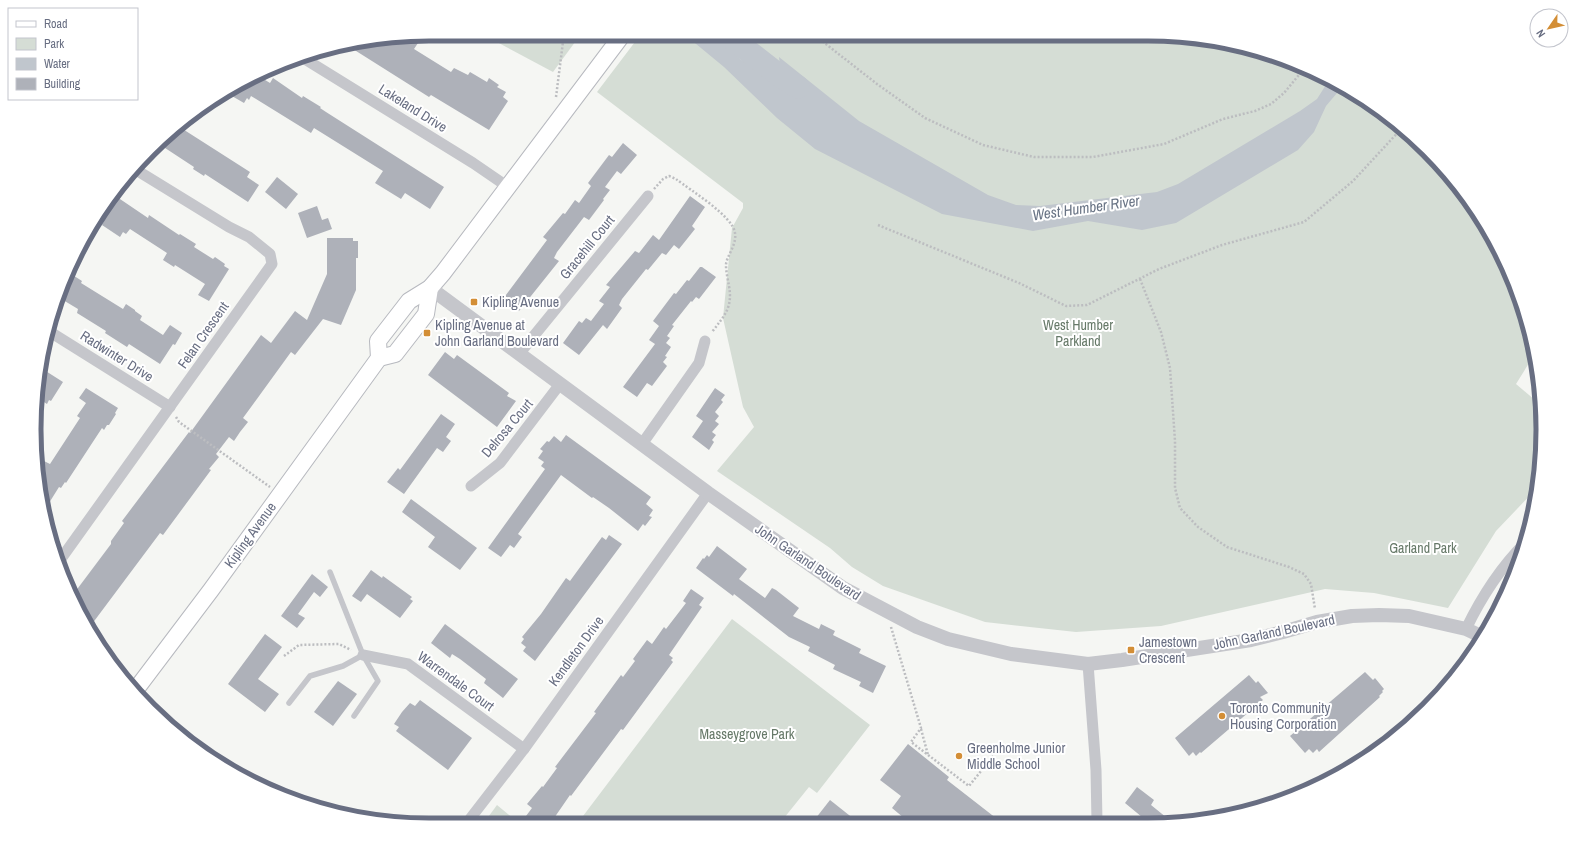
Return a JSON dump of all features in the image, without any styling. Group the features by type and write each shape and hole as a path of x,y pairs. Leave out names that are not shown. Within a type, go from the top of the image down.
{"main road":[{"path":"430,288 426,314 395,354 379,358 378,341 409,301 430,288 618,41"},
{"name":"Kipling Avenue","path":"138,687 379,358"}],"street":[{"name":"Lakeland Drive","path":"308,61 474,163 508,187"},
{"name":"Felan Crescent","path":"62,554 170,407 272,264 270,254 249,237 229,227 139,171"},
{"name":"Gracehill Court","path":"519,354 648,196"},
{"name":"John Garland Boulevard","path":"430,288 708,493 843,588 886,612 917,627 948,639 1011,654 1088,664 1251,640 1317,622 1352,616 1409,616 1466,629 1478,634"},
{"name":"Radwinter Drive","path":"53,334 170,407"},
{"path":"642,444 699,363 705,341"},
{"name":"Delrosa Court","path":"471,486 500,463 560,384"},
{"name":"Kendleton Drive","path":"471,818 524,749 708,493"},
{"path":"1466,629 1478,606 1516,552"},
{"name":"Warrendale Court","path":"363,655 408,664 524,749"},
{"path":"1088,664 1096,770 1097,818"}],"lane":[{"path":"330,572 363,655 378,681 354,716"},
{"path":"289,704 310,676 344,666 363,655"}],"path":[{"path":"556,96 563,41"},
{"path":"822,41 877,84 925,118 983,145 1034,157 1093,157 1164,144 1223,119 1255,111 1270,104 1284,93 1301,73"},
{"path":"878,224 1019,283 1066,306 1087,305 1159,268 1222,245 1304,222 1354,181 1398,132"},
{"path":"648,196 663,179 669,176 676,179 732,223 736,234 732,250 726,264 731,296 728,312 705,341"},
{"path":"1140,279 1161,332 1170,368 1175,441 1175,488 1180,508 1198,527 1227,547 1289,567 1304,574 1311,584 1317,622"},
{"path":"170,407 179,422 280,494"},
{"path":"886,612 928,755"},
{"path":"284,656 299,645 339,644 363,655"},
{"path":"921,728 911,742 969,786 998,750"}],"green space":[{"path":"495,41 576,41 553,72"},
{"name":"West Humber Parkland","path":"636,41 1173,42 1223,48 1248,54 1296,71 1342,93 1363,106 1404,137 1440,173 1471,214 1484,235 1506,281 1523,329 1529,354 1530,361 1516,384 1535,400 1535,455 1531,495 1496,531 1448,608 1374,593 1325,589 1161,626 1076,632 985,622 883,586 852,567 830,548 717,471 754,427 743,407 723,318 732,228 743,208 743,203 597,92"},
{"name":"Masseygrove Park","path":"732,619 870,725 817,793 809,787 784,818 582,818"},
{"path":"497,805 513,818 487,818"}],"water":[{"path":"692,41 721,41 741,60 768,71 780,66 779,57 859,121 988,195 1016,205 1040,206 1157,192 1178,184 1300,111 1317,99 1326,85 1339,91 1326,106 1314,132 1298,150 1176,223 1142,230 1088,221 1033,231 942,214 815,149 777,118 724,67"}],"building":[{"path":"416,42 418,43 414,49 451,72 454,68 468,75 470,72 487,82 489,78 499,85 497,87 506,92 503,97 508,101 489,130 431,95 429,97 352,48 379,44"},
{"path":"273,78 302,98 303,96 321,107 320,108 326,112 444,187 430,209 405,193 401,199 375,183 383,171 314,128 311,133 251,96 249,100 247,98 244,103 231,95 263,79 270,83"},
{"path":"183,129 250,172 247,177 259,185 248,202 205,174 204,176 193,169 194,167 163,147"},
{"path":"623,143 637,155 621,174 617,171 605,187 610,190 603,199 604,200 589,220 584,217 557,252 554,258 559,261 519,311 503,299 547,240 543,237 563,213 565,214 575,200 579,203 591,186 588,183 609,155 612,157"},
{"path":"277,177 298,194 286,209 265,192"},
{"path":"690,196 705,207 692,226 695,229 679,249 674,245 666,255 662,253 648,270 646,269 622,299 619,305 622,308 607,329 603,325 579,355 563,343 579,321 582,323 586,318 591,321 604,304 599,301 610,287 606,285 635,251 639,253 653,235 659,240"},
{"path":"118,198 148,218 149,215 179,235 180,234 196,244 194,247 213,259 215,257 229,269 209,301 198,295 205,284 175,265 174,267 163,260 167,253 130,229 126,234 123,232 120,237 102,225 104,221 102,220"},
{"path":"317,206 322,220 328,218 332,229 307,238 298,213"},
{"path":"327,238 353,238 353,241 358,241 358,258 356,258 356,290 341,325 323,319 295,355 291,352 243,418 248,422 234,441 229,437 216,454 219,457 209,469 211,470 163,535 160,533 93,623 76,590 111,544 111,541 124,523 122,521 189,432 190,433 261,335 271,343 295,311 307,320 327,274"},
{"path":"700,267 716,277 699,299 696,297 692,302 691,301 672,325 674,326 667,336 670,338 666,343 671,347 663,362 667,366 652,386 647,383 637,397 623,387 655,344 649,340 659,326 653,321 674,293 676,294 687,280 689,281"},
{"path":"73,275 82,281 81,283 123,309 126,304 142,316 140,320 163,335 170,325 182,333 175,345 173,344 160,364 129,344 127,347 105,333 106,331 77,313 78,309 64,300"},
{"path":"445,352 454,359 457,355 509,393 507,396 516,401 497,427 428,375"},
{"path":"45,371 63,382 51,401 49,400 47,404 42,401"},
{"path":"86,388 118,408 109,425 107,425 104,430 102,428 66,483 65,482 61,488 59,487 48,505 43,463 44,461 50,464 80,418 77,416 86,403 79,398"},
{"path":"715,388 725,395 721,400 723,402 715,412 719,416 715,421 719,424 712,432 716,435 712,440 714,442 709,450 692,437 703,421 696,416"},
{"path":"441,414 455,424 446,437 451,441 443,452 437,448 404,494 387,482 398,468 400,470"},
{"path":"566,435 651,497 646,504 653,510 649,516 652,517 645,526 643,524 638,531 609,508 593,497 592,498 561,475 518,534 522,537 514,548 510,545 501,557 488,548 545,469 541,466 544,462 538,458 543,451 540,449 554,436 561,442"},
{"path":"411,499 477,548 460,570 428,547 435,537 402,512"},
{"path":"609,535 622,544 535,661 523,651 526,647 521,643 524,639 522,637 541,614 566,578 570,581 602,537 606,540"},
{"path":"717,546 747,569 739,579 765,598 772,588 776,590 799,608 793,616 819,629 821,624 835,631 833,635 861,649 859,653 886,666 873,693 859,686 861,682 833,669 835,665 808,651 810,647 789,637 734,594 733,596 696,568 703,558 704,559 707,555 709,557"},
{"path":"371,570 382,578 383,576 412,597 410,599 413,601 400,618 367,594 361,602 352,596"},
{"path":"312,574 328,587 320,597 314,592 298,614 305,618 297,628 281,616"},
{"path":"691,589 704,598 699,605 702,607 669,655 673,658 671,660 673,662 623,730 621,729 554,818 524,818 532,808 527,804 542,786 543,787 557,768 555,767 596,713 594,712 621,675 623,677 635,661 633,659 647,640 652,644 664,627 666,629 686,603 683,601"},
{"path":"445,624 518,679 503,698 484,683 486,679 460,659 452,654 450,658 431,643"},
{"path":"265,634 282,647 258,679 279,694 265,712 228,684"},
{"path":"1365,672 1373,680 1375,678 1384,689 1379,696 1380,697 1319,752 1317,749 1313,753 1309,749 1305,753 1290,736"},
{"name":"Toronto Community Housing Corporation","path":"1249,675 1256,683 1258,681 1268,693 1260,697 1263,700 1201,753 1200,752 1196,756 1193,752 1189,756 1175,738"},
{"path":"338,681 357,694 333,726 314,712"},
{"path":"420,700 472,738 448,770 396,731 399,727 394,724 402,712 410,703 415,706"},
{"path":"908,744 949,777 947,780 996,818 904,818 892,808 901,796 880,780"},
{"path":"1137,787 1154,800 1151,805 1166,817 1143,818 1125,803"},
{"path":"830,800 853,818 816,818"}],"waterway":[{"name":"West Humber River","path":"735,41 779,75 798,87"}],"place":[{"name":"Kipling Avenue","path":"474,302"},
{"name":"Kipling Avenue at John Garland Boulevard","path":"427,333"},
{"name":"Jamestown Crescent","path":"1131,650"},
{"name":"Toronto Community Housing Corporation","path":"1222,716"},
{"name":"Greenholme Junior Middle School","path":"959,756"}],"park label":[{"name":"Garland Park","path":"1423,548"}]}
